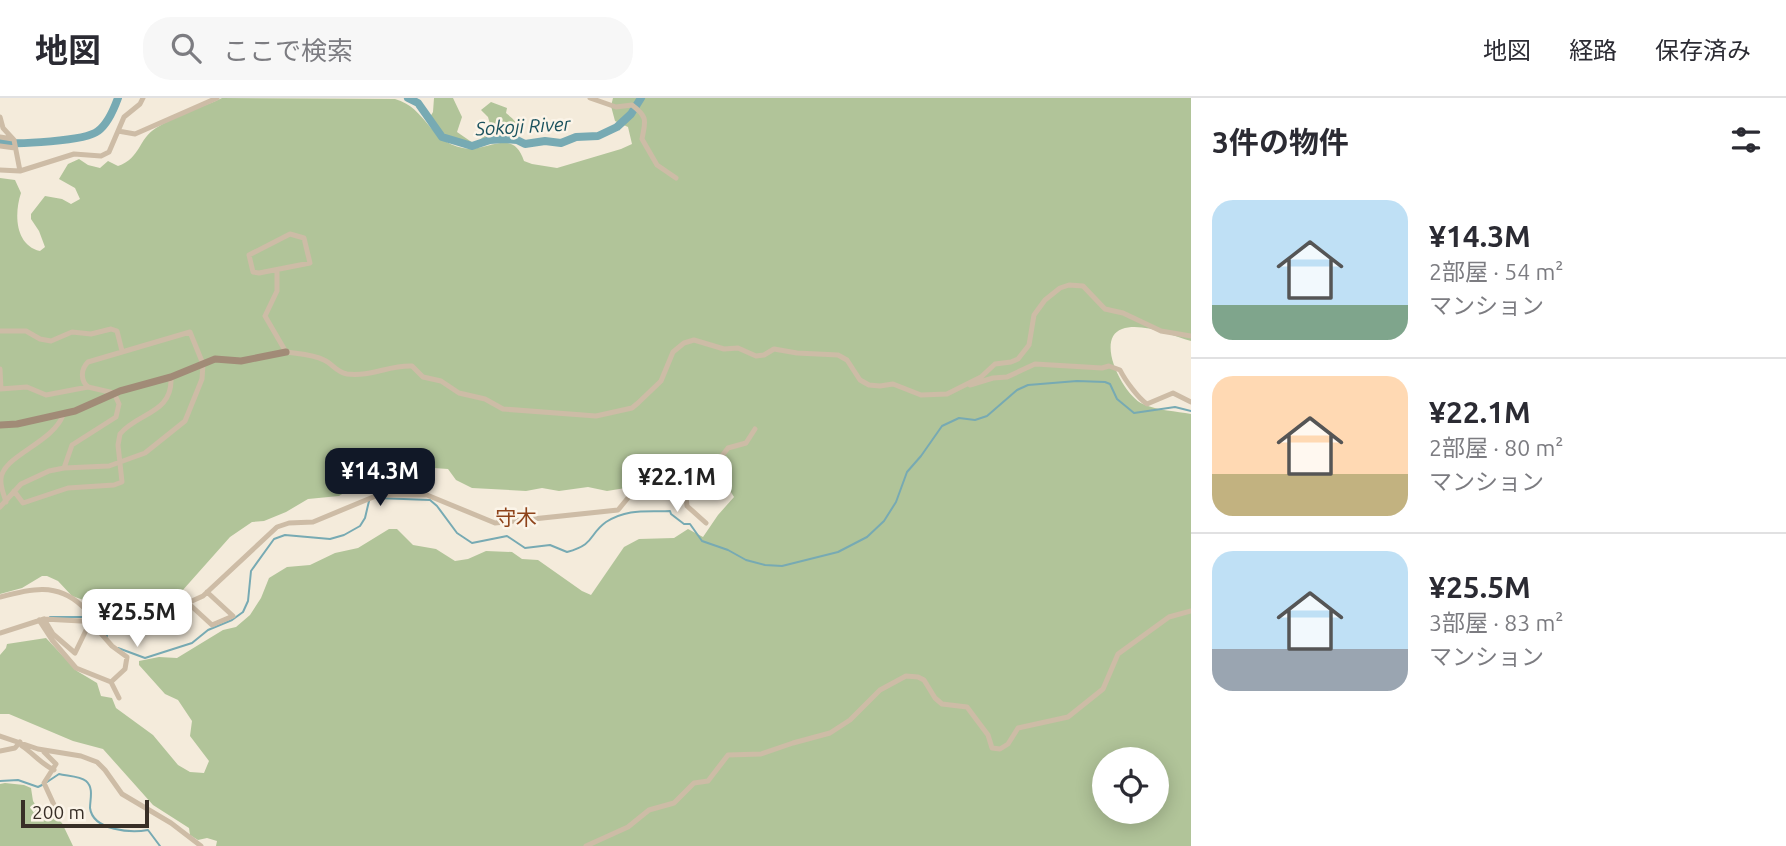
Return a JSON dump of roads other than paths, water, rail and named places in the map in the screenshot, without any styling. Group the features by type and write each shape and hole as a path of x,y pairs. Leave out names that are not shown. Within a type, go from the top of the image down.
{"street":[{"path":"0,170 20,171 74,154 101,156 109,152 124,117 144,98"},
{"path":"118,131 135,134 217,98"},
{"path":"590,98 616,107 634,107 646,120 642,139 657,165 676,178"},
{"path":"0,117 14,143 20,171"},
{"path":"0,137 14,143"},
{"path":"0,146 14,143"},
{"path":"290,234 304,238 310,263 277,270 253,272 249,255 290,234"},
{"path":"277,270 276,291 265,316 286,352"},
{"path":"1,427 63,415 114,393 171,377 215,359 241,360 286,352 327,361 338,372 349,374 373,374 401,366 412,366 423,377 441,381 459,393 485,399 503,409 581,416 596,416 632,408 661,382 673,352 694,340 724,349 738,348 756,356 774,349 797,354 838,355 847,360 860,380 869,385 893,384 921,395 947,394 981,377 995,364 1018,359 1029,345 1034,314 1045,300 1060,288 1069,285 1083,286 1105,309 1123,313 1161,331 1191,335"},
{"path":"0,331 26,331 40,339 51,341 72,332 91,334 111,328 117,331 122,351"},
{"path":"0,507 14,491 29,480 64,468 103,467 149,451 185,421 202,382 203,364 190,332 88,362 82,379 88,387"},
{"path":"966,386 1007,377 1035,364 1101,368 1109,366 1120,370 1139,398 1147,404 1173,393 1191,402"},
{"path":"0,369 1,389 27,387 46,395 88,387 114,393"},
{"path":"14,491 23,503 68,488 119,484 124,479 118,445 120,434 148,416 166,400 170,392 171,377"},
{"path":"64,468 72,445 116,416 119,404 114,393"},
{"path":"6,502 1,483 4,471 20,455 53,433 63,415"},
{"path":"0,633 42,620 78,619 124,630 150,627 172,610 207,592 277,527 313,522 374,495 427,495 492,523 618,510 632,494 701,483 728,448 746,443 755,429"},
{"path":"685,486 687,506 706,523"},
{"path":"0,597 25,590 48,589 77,601 112,646 127,657 125,669 111,682"},
{"path":"188,603 212,625 233,616 207,592"},
{"path":"586,846 628,827 649,810 674,803 692,784 708,781 728,755 761,754 836,730 880,690 906,676 924,680 942,704 967,707 988,735 992,748 1000,749 1008,744 1018,728 1068,717 1086,705 1103,689 1118,654 1169,617 1191,611"},
{"path":"42,620 56,638 75,653 93,622"},
{"path":"42,620 52,640 78,669 111,682 119,698"},
{"path":"0,736 42,750 81,756 97,762 122,794 172,824 201,846"},
{"path":"0,751 15,748 20,743"},
{"path":"20,743 40,762 54,770"},
{"path":"42,750 56,764 44,784 55,807"}],"waterway":[{"name":"Sokoji River","path":"0,142 50,141 91,134 105,124 118,98"},
{"name":"Sokoji River","path":"408,98 418,103 442,137 472,146 490,140 517,140 525,144 545,141 561,143 576,137 598,136 617,127 631,114 641,98"},
{"path":"377,498 430,500 457,533 472,543 507,536 525,548 550,545 567,552 583,546 600,527 614,518 638,512 670,511 684,524 690,524 702,541 746,560 782,566 838,552 867,537 884,521 896,502 907,472 942,426 959,418 975,420 987,416 1017,390 1028,385 1105,382 1110,384 1117,399 1134,413 1175,407 1191,411"},
{"path":"118,648 145,658 192,643 208,630 232,620 243,612 248,601 251,571 274,539 285,535 330,539 344,535 360,526 369,501"},
{"path":"50,617 82,617 89,620"},
{"path":"97,625 107,636"},
{"path":"47,782 59,774 83,779 90,787 90,808 98,822 114,829 148,830 160,846"},
{"path":"0,781 18,780 38,787 42,785"}],"district":[{"name":"守木","path":"516,517"}]}
